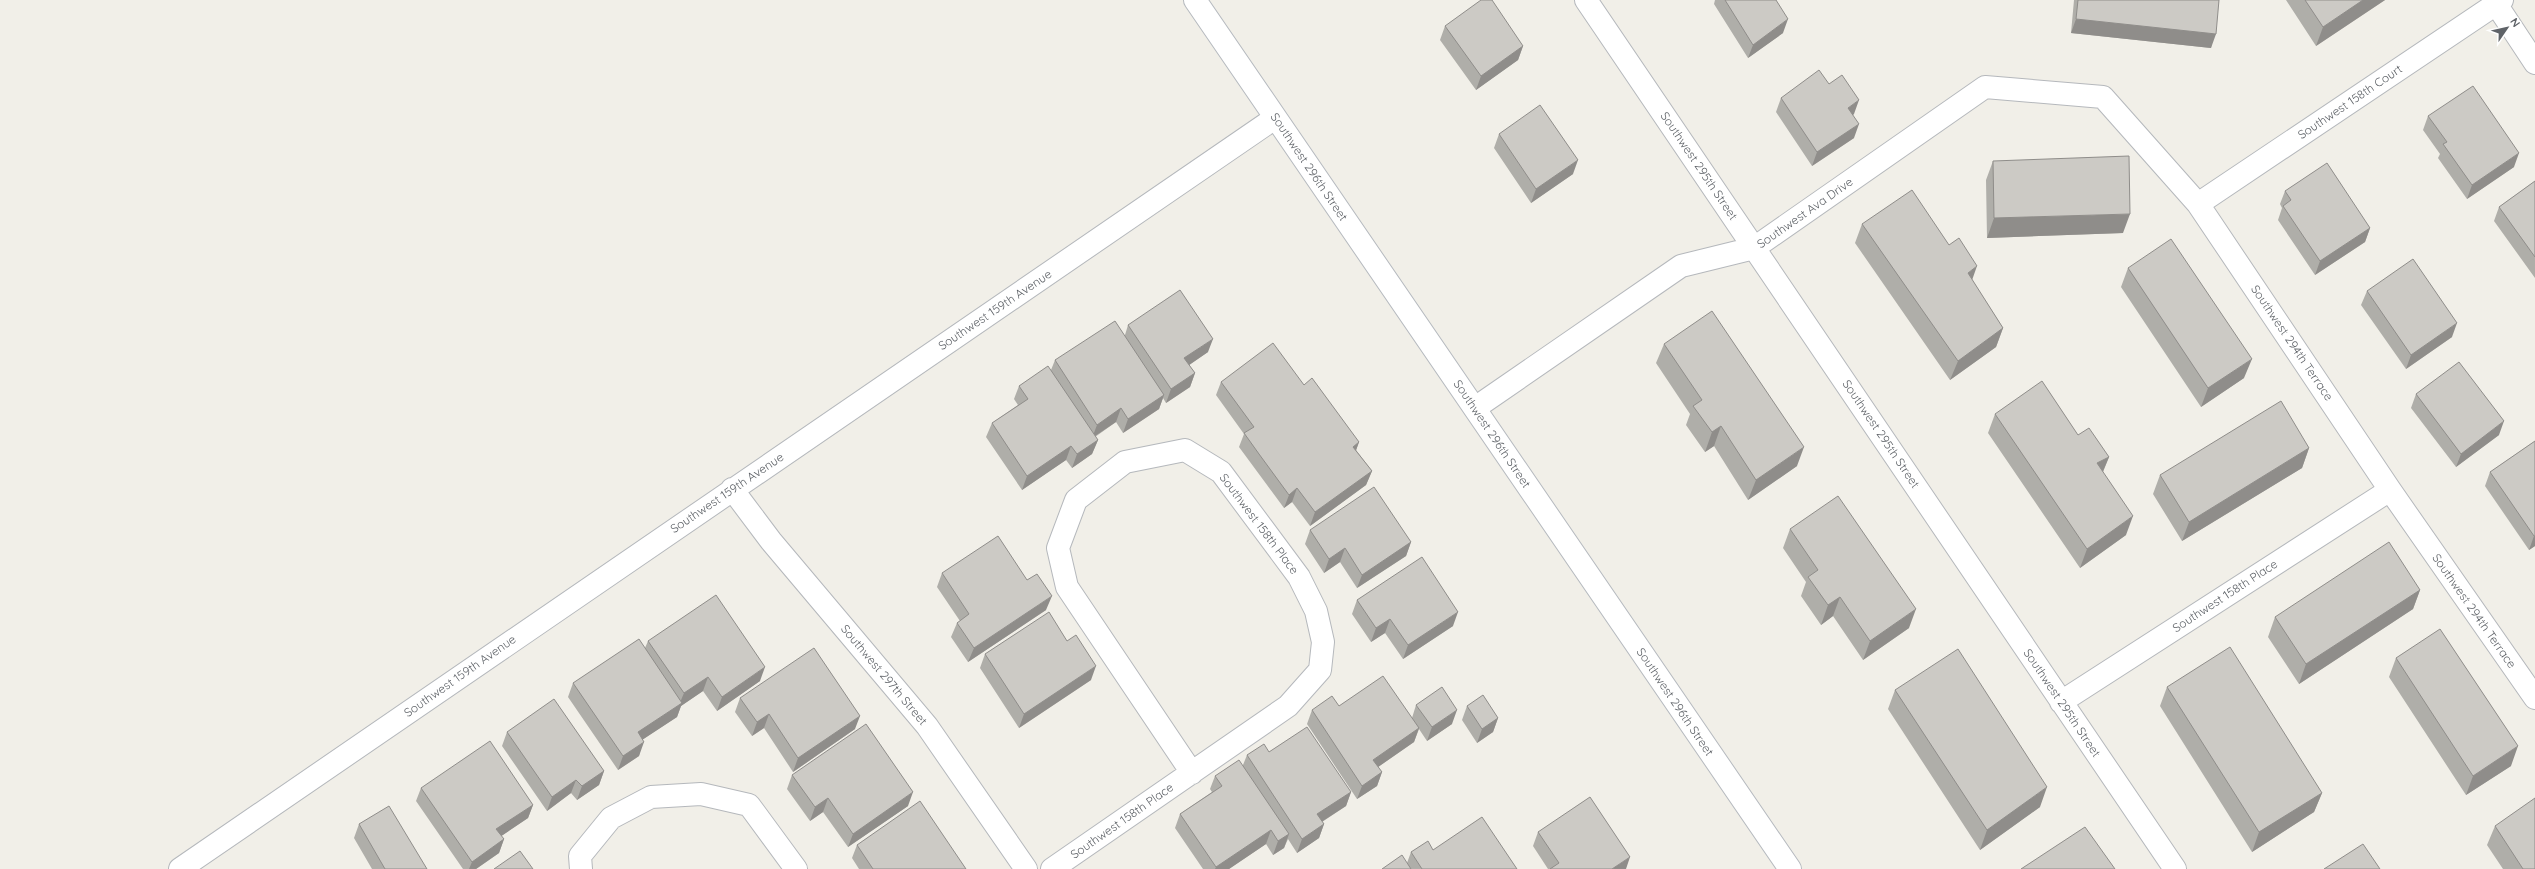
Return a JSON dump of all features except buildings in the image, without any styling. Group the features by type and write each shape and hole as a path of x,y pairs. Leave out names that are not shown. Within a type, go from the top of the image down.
{"street":[{"name":"Southwest 296th Street","path":"1195,0 1790,869"},
{"name":"Southwest 295th Street","path":"1586,0 2175,869"},
{"path":"2499,2 2535,63"},
{"name":"Southwest 158th Court","path":"2198,204 2499,2"},
{"name":"Southwest Ava Drive","path":"1475,408 1681,266 1754,248 1985,87"},
{"name":"Southwest 294th Terrace","path":"1985,87 2103,97 2198,204 2390,490 2535,698"},
{"name":"Southwest 159th Avenue","path":"180,869 1275,118"},
{"name":"Southwest 158th Place","path":"1052,869 1192,773 1288,706 1320,670 1323,642 1316,611 1299,577 1221,472 1185,450 1125,462 1076,500 1058,548 1067,586 1192,773"},
{"name":"Southwest 297th Street","path":"732,490 771,541 927,726 1026,869"},
{"name":"Southwest 158th Place","path":"2061,702 2390,490"},
{"path":"581,869 580,856 611,818 652,797 701,794 749,804 796,869"}]}
